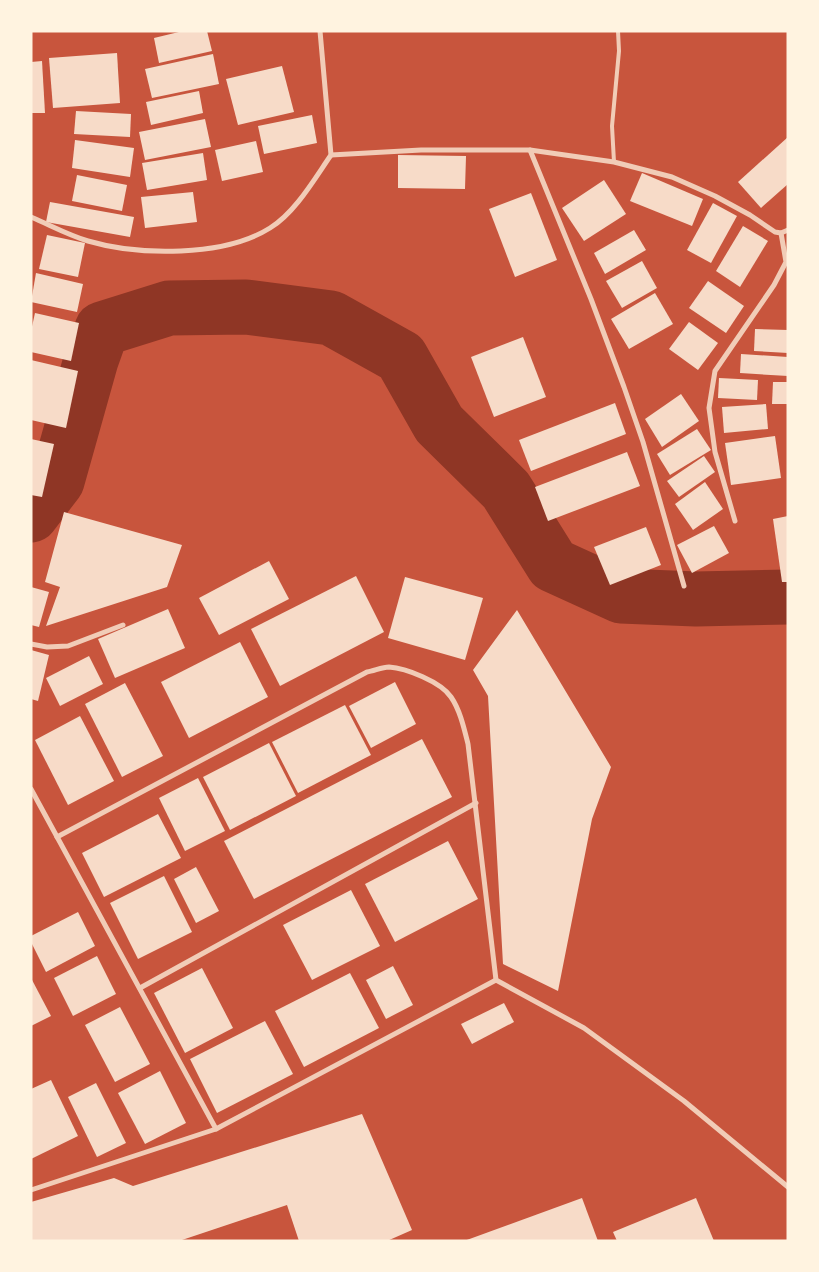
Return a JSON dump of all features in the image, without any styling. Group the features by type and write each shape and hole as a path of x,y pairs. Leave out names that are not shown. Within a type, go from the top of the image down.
{"street":[{"path":"31,217 86,241 131,250 173,251 216,247 252,238 272,228 290,211 331,155 320,31"},
{"path":"331,155 421,150 530,150 614,162 672,177 715,196 750,215 775,232 781,233 788,230"},
{"path":"530,150 584,281 624,387 643,442 663,519 684,586"},
{"path":"734,521 715,452 709,408 715,371 774,284 786,262 781,233"},
{"path":"31,644 47,647 68,646 123,624"},
{"path":"57,837 367,672 387,667 408,670 431,681 450,695 461,720 468,744 496,980"},
{"path":"31,789 216,1128"},
{"path":"140,988 476,803"},
{"path":"31,1190 216,1128 496,980"},
{"path":"496,980 592,1033 684,1101 788,1187"}],"lane":[{"path":"614,162 612,126 618,31"}],"building":[{"path":"183,31 207,31 212,51 159,63 154,38"},
{"path":"117,53 120,103 53,108 49,58"},
{"path":"213,54 219,84 152,98 145,69"},
{"path":"42,61 45,113 31,113 31,62"},
{"path":"282,66 294,112 238,125 226,79"},
{"path":"199,91 203,113 151,125 146,102"},
{"path":"76,111 131,114 130,137 74,134"},
{"path":"312,115 317,143 264,154 258,126"},
{"path":"205,119 211,147 145,160 139,132"},
{"path":"788,137 788,184 761,208 738,182"},
{"path":"75,140 134,148 130,177 72,168"},
{"path":"256,141 263,172 222,181 215,150"},
{"path":"203,153 207,180 147,190 142,163"},
{"path":"398,155 466,156 465,189 398,188"},
{"path":"642,173 703,199 692,226 630,201"},
{"path":"77,175 127,185 122,211 72,201"},
{"path":"604,180 626,214 584,241 562,208"},
{"path":"193,192 197,222 145,228 141,197"},
{"path":"531,193 557,260 515,277 489,209"},
{"path":"50,202 134,217 130,237 46,222"},
{"path":"713,203 737,216 711,263 687,250"},
{"path":"743,226 768,241 740,287 716,271"},
{"path":"634,230 646,250 605,274 594,253"},
{"path":"47,235 85,243 78,277 39,269"},
{"path":"642,261 657,288 622,308 606,281"},
{"path":"36,273 83,284 77,312 31,302"},
{"path":"708,281 744,306 726,333 689,308"},
{"path":"655,293 673,324 629,349 611,319"},
{"path":"35,313 79,323 71,361 31,352 31,331"},
{"path":"689,322 718,343 698,370 669,349"},
{"path":"755,329 788,330 788,353 754,351"},
{"path":"523,337 546,397 494,417 471,357"},
{"path":"741,354 788,357 788,376 740,373"},
{"path":"31,360 78,371 66,428 31,420"},
{"path":"719,378 758,380 757,400 718,398"},
{"path":"773,382 788,382 788,404 772,404"},
{"path":"681,394 699,421 662,447 645,419"},
{"path":"615,403 626,434 531,471 519,440"},
{"path":"766,404 768,429 724,433 722,407"},
{"path":"697,429 711,450 670,475 657,454"},
{"path":"775,436 781,478 731,485 725,443"},
{"path":"31,439 54,444 42,497 31,495"},
{"path":"627,452 640,486 548,521 535,487"},
{"path":"704,456 715,472 679,497 667,481"},
{"path":"705,482 723,509 693,530 675,504"},
{"path":"64,512 182,545 167,587 46,626 60,587 45,582"},
{"path":"788,516 788,582 782,582 773,519"},
{"path":"714,526 729,553 692,573 677,545"},
{"path":"646,527 661,565 610,585 594,547"},
{"path":"269,561 289,599 219,635 199,598"},
{"path":"356,576 384,632 280,686 251,629"},
{"path":"405,577 483,598 465,660 388,638"},
{"path":"31,587 49,592 39,627 31,625"},
{"path":"168,609 185,648 115,678 98,639"},
{"path":"517,610 611,767 592,819 558,991 503,964 488,696 473,670"},
{"path":"240,642 268,697 189,738 161,682"},
{"path":"31,650 49,655 38,701 31,699"},
{"path":"89,656 103,684 60,706 46,678"},
{"path":"395,682 416,724 371,748 349,706"},
{"path":"125,683 163,756 122,777 85,704"},
{"path":"345,705 371,755 298,793 272,742"},
{"path":"80,716 114,781 68,805 35,740"},
{"path":"422,739 452,797 254,899 224,841"},
{"path":"269,743 296,796 230,830 203,777"},
{"path":"198,778 225,831 185,851 159,798"},
{"path":"158,814 181,858 104,897 82,853"},
{"path":"448,841 478,899 395,942 365,884"},
{"path":"196,867 219,911 196,923 174,879"},
{"path":"164,876 192,932 138,959 110,903"},
{"path":"351,890 380,946 312,980 283,925"},
{"path":"78,912 95,946 46,972 31,942 31,936"},
{"path":"97,956 116,994 73,1016 54,978"},
{"path":"393,966 413,1005 386,1019 366,980"},
{"path":"202,968 233,1028 185,1053 154,993"},
{"path":"350,973 379,1028 304,1067 275,1011"},
{"path":"31,978 51,1016 31,1026"},
{"path":"504,1003 514,1022 472,1044 461,1024"},
{"path":"120,1007 150,1064 115,1082 85,1025"},
{"path":"265,1021 293,1074 217,1113 190,1059"},
{"path":"160,1071 186,1123 145,1144 118,1093"},
{"path":"51,1080 78,1136 31,1159 31,1089"},
{"path":"96,1083 126,1143 97,1157 68,1097"},
{"path":"362,1114 412,1230 387,1241 299,1241 287,1205 179,1241 31,1241 31,1202 114,1178 133,1186"},
{"path":"582,1198 598,1241 464,1241"},
{"path":"696,1198 714,1241 617,1241 613,1232"}],"waterway":[{"path":"31,515 57,481 91,360 102,329 169,308 246,307 331,318 401,357 439,424 506,490 553,565 621,596 696,599 788,597"}]}
